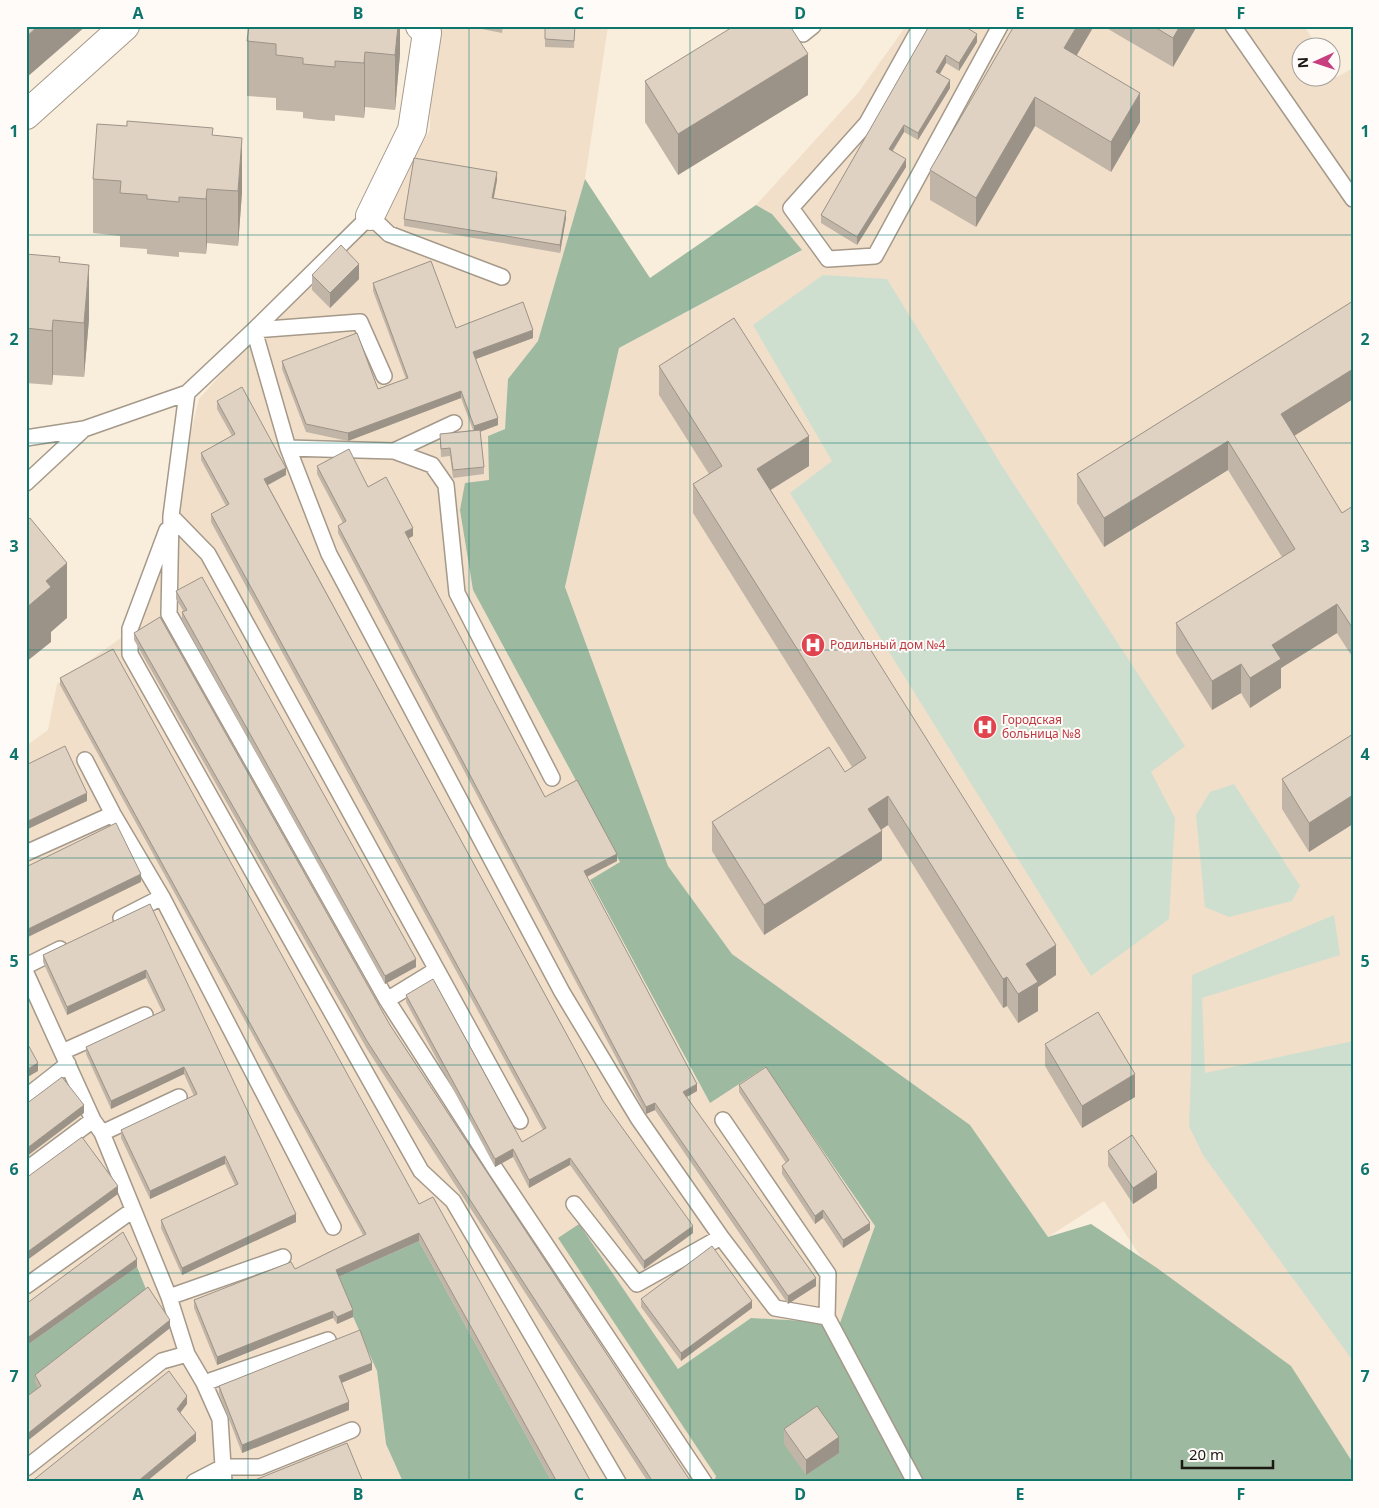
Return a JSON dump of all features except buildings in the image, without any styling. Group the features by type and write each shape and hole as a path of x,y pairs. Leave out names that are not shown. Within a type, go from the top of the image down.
{"street":[{"path":"26,115 125,26"},
{"path":"370,216 412,130 427,33 420,26"}],"lane":[{"path":"799,26 803,34 813,26"},
{"path":"921,26 867,123 791,208 828,259 875,256 1000,26"},
{"path":"1233,26 1353,199"},
{"path":"26,438 84,429 187,394 370,216 389,234 502,276"},
{"path":"254,330 360,322 384,376"},
{"path":"254,330 288,448 329,554 562,992 638,1118 721,1237 775,1308 827,1317"},
{"path":"187,394 172,516 169,614 387,1000 496,1170 704,1482"},
{"path":"394,451 454,423"},
{"path":"26,483 84,429"},
{"path":"288,448 394,451 432,465 446,485 457,593 552,778"},
{"path":"172,516 208,554 520,1121"},
{"path":"172,516 130,629 130,654 421,1171 453,1201 618,1482"},
{"path":"85,760 113,814 162,898 332,1227"},
{"path":"26,853 113,814"},
{"path":"111,923 162,898"},
{"path":"26,966 69,945"},
{"path":"387,1000 436,970"},
{"path":"26,973 93,1120 102,1133 169,1297 187,1354 204,1383 220,1419 224,1474"},
{"path":"26,1097 65,1058 145,1014"},
{"path":"102,1133 179,1097"},
{"path":"26,1170 93,1120"},
{"path":"723,1120 828,1274 827,1317 915,1482"},
{"path":"574,1204 637,1284 721,1237"},
{"path":"26,1286 132,1210"},
{"path":"169,1297 283,1257"},
{"path":"204,1383 328,1340"},
{"path":"26,1468 162,1361 187,1354"},
{"path":"194,1482 260,1467 352,1430"}],"shaded area":[{"path":"432,26 608,26 585,179 538,341 508,379 505,429 488,436 490,480 473,590 620,862 590,881 710,1103 764,1067 875,1226 840,1323 751,1318 678,1369 579,1224 716,1476 714,1482 552,1482 419,1241 336,1278 377,1371 386,1444 403,1482 26,1482 26,746 48,730 57,684 143,622 199,399 413,158 430,130"},
{"name":"Городская больница №8","path":"906,26 1304,26 1312,38 1292,38 1292,88 1342,88 1342,74 1353,68 1353,1482 1289,1482 1104,1201 1048,1237 970,1125 732,954 668,866 565,587 619,348 801,251 772,214 756,205 858,93"}],"green space":[{"path":"585,179 650,278 756,205 772,214 802,250 619,348 565,587 668,866 732,954 970,1125 1048,1237 1091,1224 1157,1268 1291,1366 1353,1463 1353,1482 714,1482 716,1476 558,1238 579,1224 678,1369 751,1318 840,1323 875,1226 765,1067 710,1103 590,880 620,862 473,590 460,510 465,483 489,480 488,436 505,429 508,379 538,341"},
{"path":"823,275 887,279 1004,469 1185,746 1151,772 1175,818 1169,919 1091,976 790,493 832,461 753,325"},
{"path":"1234,784 1300,886 1292,901 1229,917 1205,907 1196,815 1210,792"},
{"path":"1334,915 1340,955 1202,998 1205,1073 1353,1041 1353,1361 1203,1155 1189,1126 1192,975"},
{"path":"419,1241 552,1482 403,1482 386,1444 377,1371 336,1278"},
{"path":"137,1267 148,1294 36,1383 41,1394 26,1404 26,1346"}],"place":[{"name":"Родильный дом №4","path":"813,645"},
{"name":"Городская больница №8","path":"985,727"}]}
